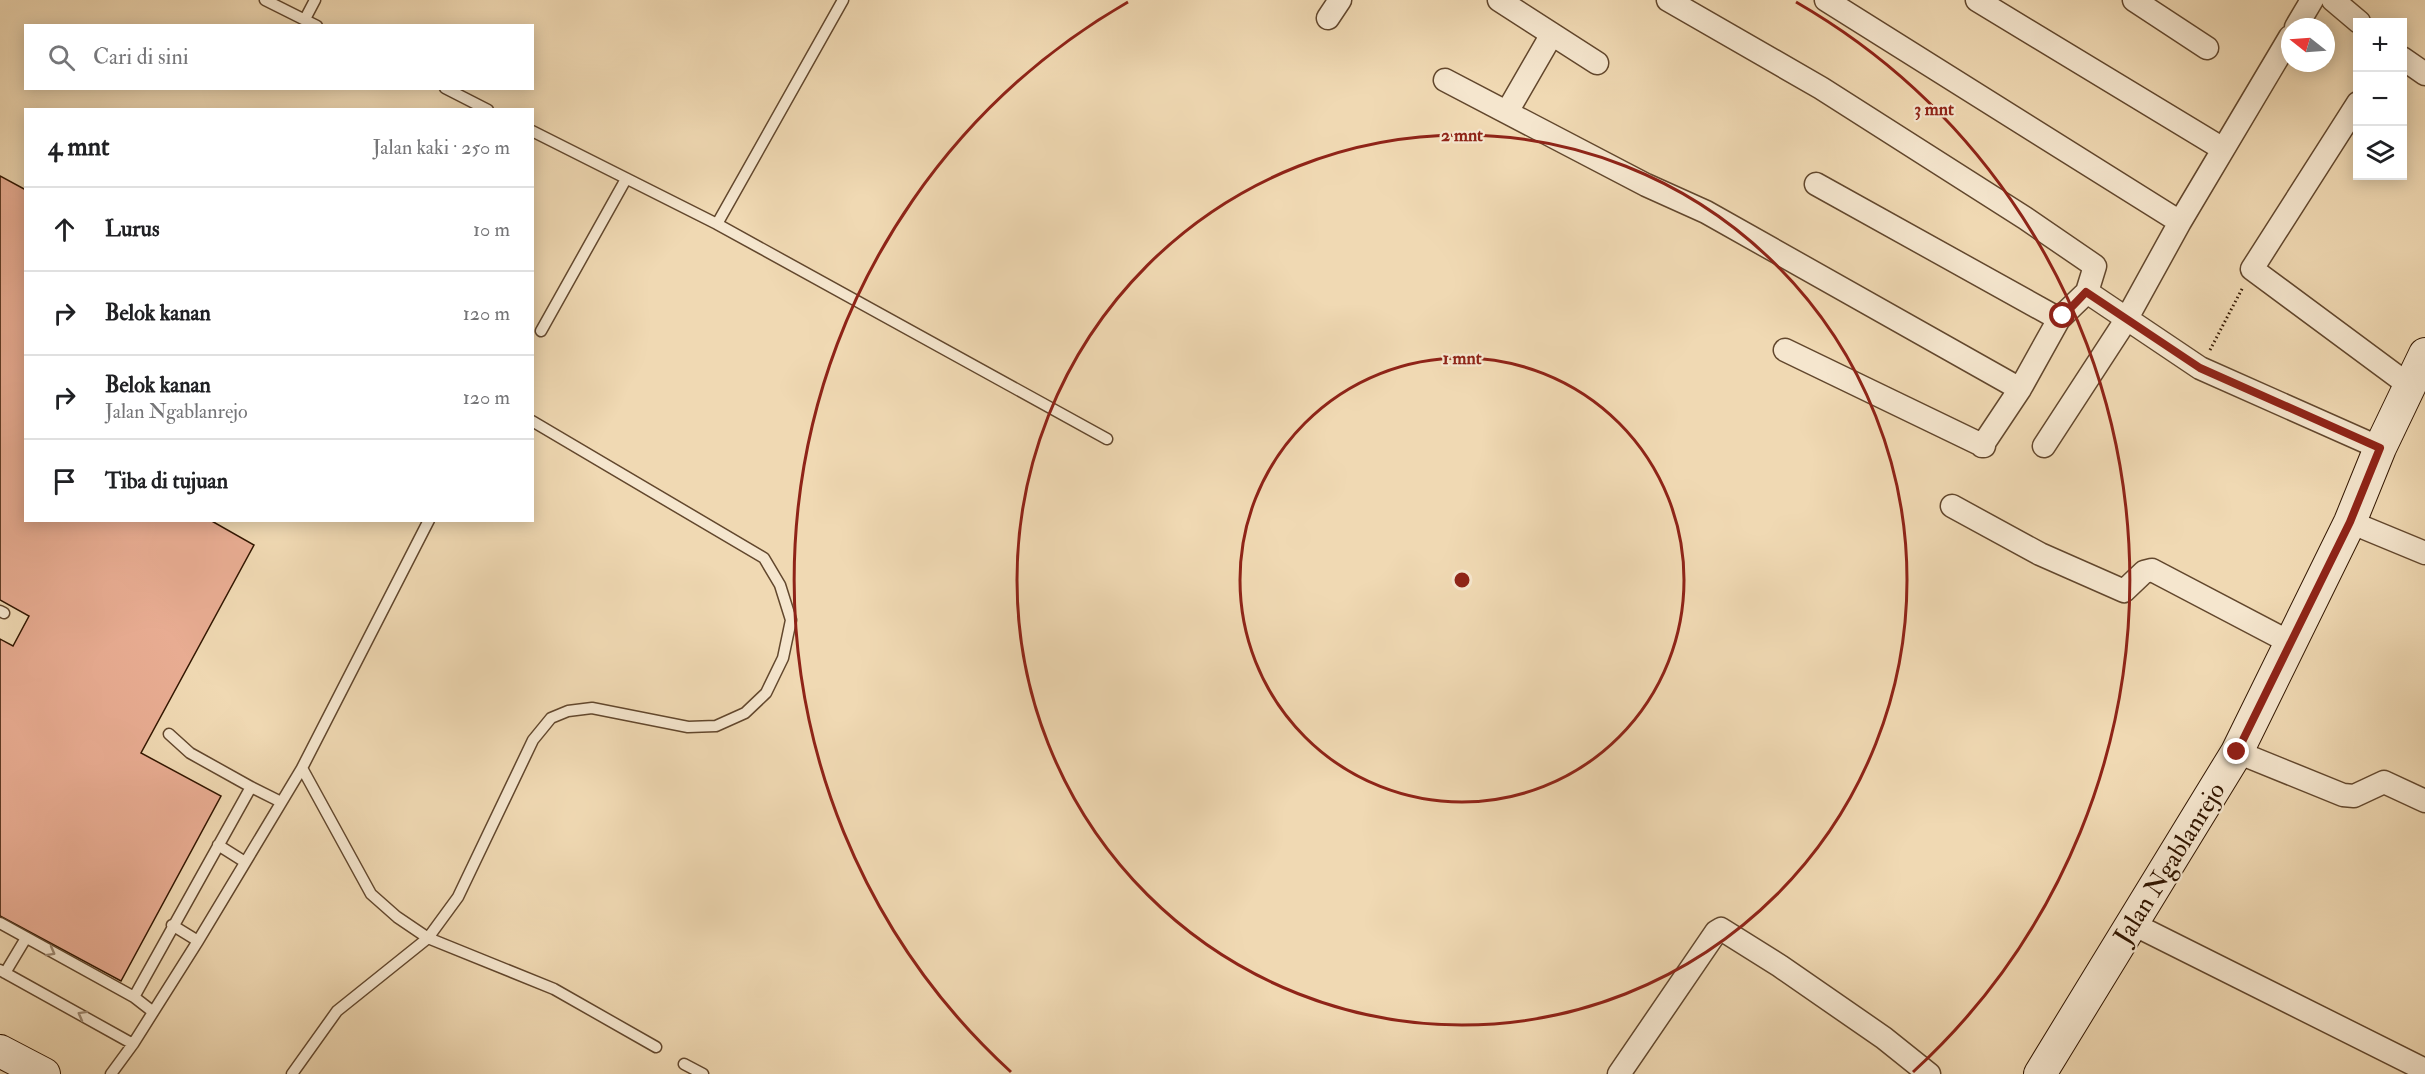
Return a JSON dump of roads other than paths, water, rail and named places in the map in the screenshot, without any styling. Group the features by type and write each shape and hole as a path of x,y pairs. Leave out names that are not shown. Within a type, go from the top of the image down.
{"street":[{"path":"1499,0 1597,63"},
{"path":"1668,0 1821,88 2025,218 2095,266 2086,292 2059,319 2020,389 1983,446 1785,350"},
{"path":"1826,0 2180,222"},
{"path":"1977,0 2223,149"},
{"path":"2134,0 2207,48"},
{"path":"2301,18 2312,0"},
{"path":"2332,0 2354,18"},
{"path":"1507,112 1552,34"},
{"path":"2044,446 2126,320 2180,222 2281,52"},
{"path":"2407,60 2425,74"},
{"path":"1445,80 1646,185 1706,212 2020,389"},
{"path":"2353,111 2252,269 2410,386"},
{"path":"1816,184 2059,319"},
{"path":"2086,292 2200,368 2380,448"},
{"name":"Jalan Ngablanrejo","path":"2040,1074 2237,752 2350,522 2380,448 2425,354"},
{"path":"1952,506 2040,554 2124,591 2144,572 2152,570 2290,643"},
{"path":"2350,522 2425,553"},
{"path":"2237,752 2343,795 2354,796 2384,782 2425,801"},
{"path":"2131,923 2425,1070"},
{"path":"1619,1074 1716,932 1722,929 1884,1038 1929,1074"},
{"path":"0,1051 44,1074"}],"lane":[{"path":"265,0 314,24"},
{"path":"305,19 315,0"},
{"path":"717,224 843,0"},
{"path":"449,90 484,108"},
{"path":"534,132 717,224 1107,439"},
{"path":"541,331 626,178"},
{"path":"292,1074 337,1011 428,938 458,897 533,740 551,718 568,711 592,708 688,727 716,726 745,713 766,693 783,657 791,620 780,585 764,558 534,422"},
{"path":"111,1074 133,1044 198,940 302,768 428,522"},
{"path":"169,734 190,753 281,802"},
{"path":"302,768 371,894 397,917 428,938 554,989 656,1047"},
{"path":"134,998 172,925 251,787"},
{"path":"218,845 245,862"},
{"path":"0,923 134,998 152,1011"},
{"path":"172,925 198,940"},
{"path":"26,938 3,972 133,1044"},
{"path":"684,1064 703,1074"}]}
